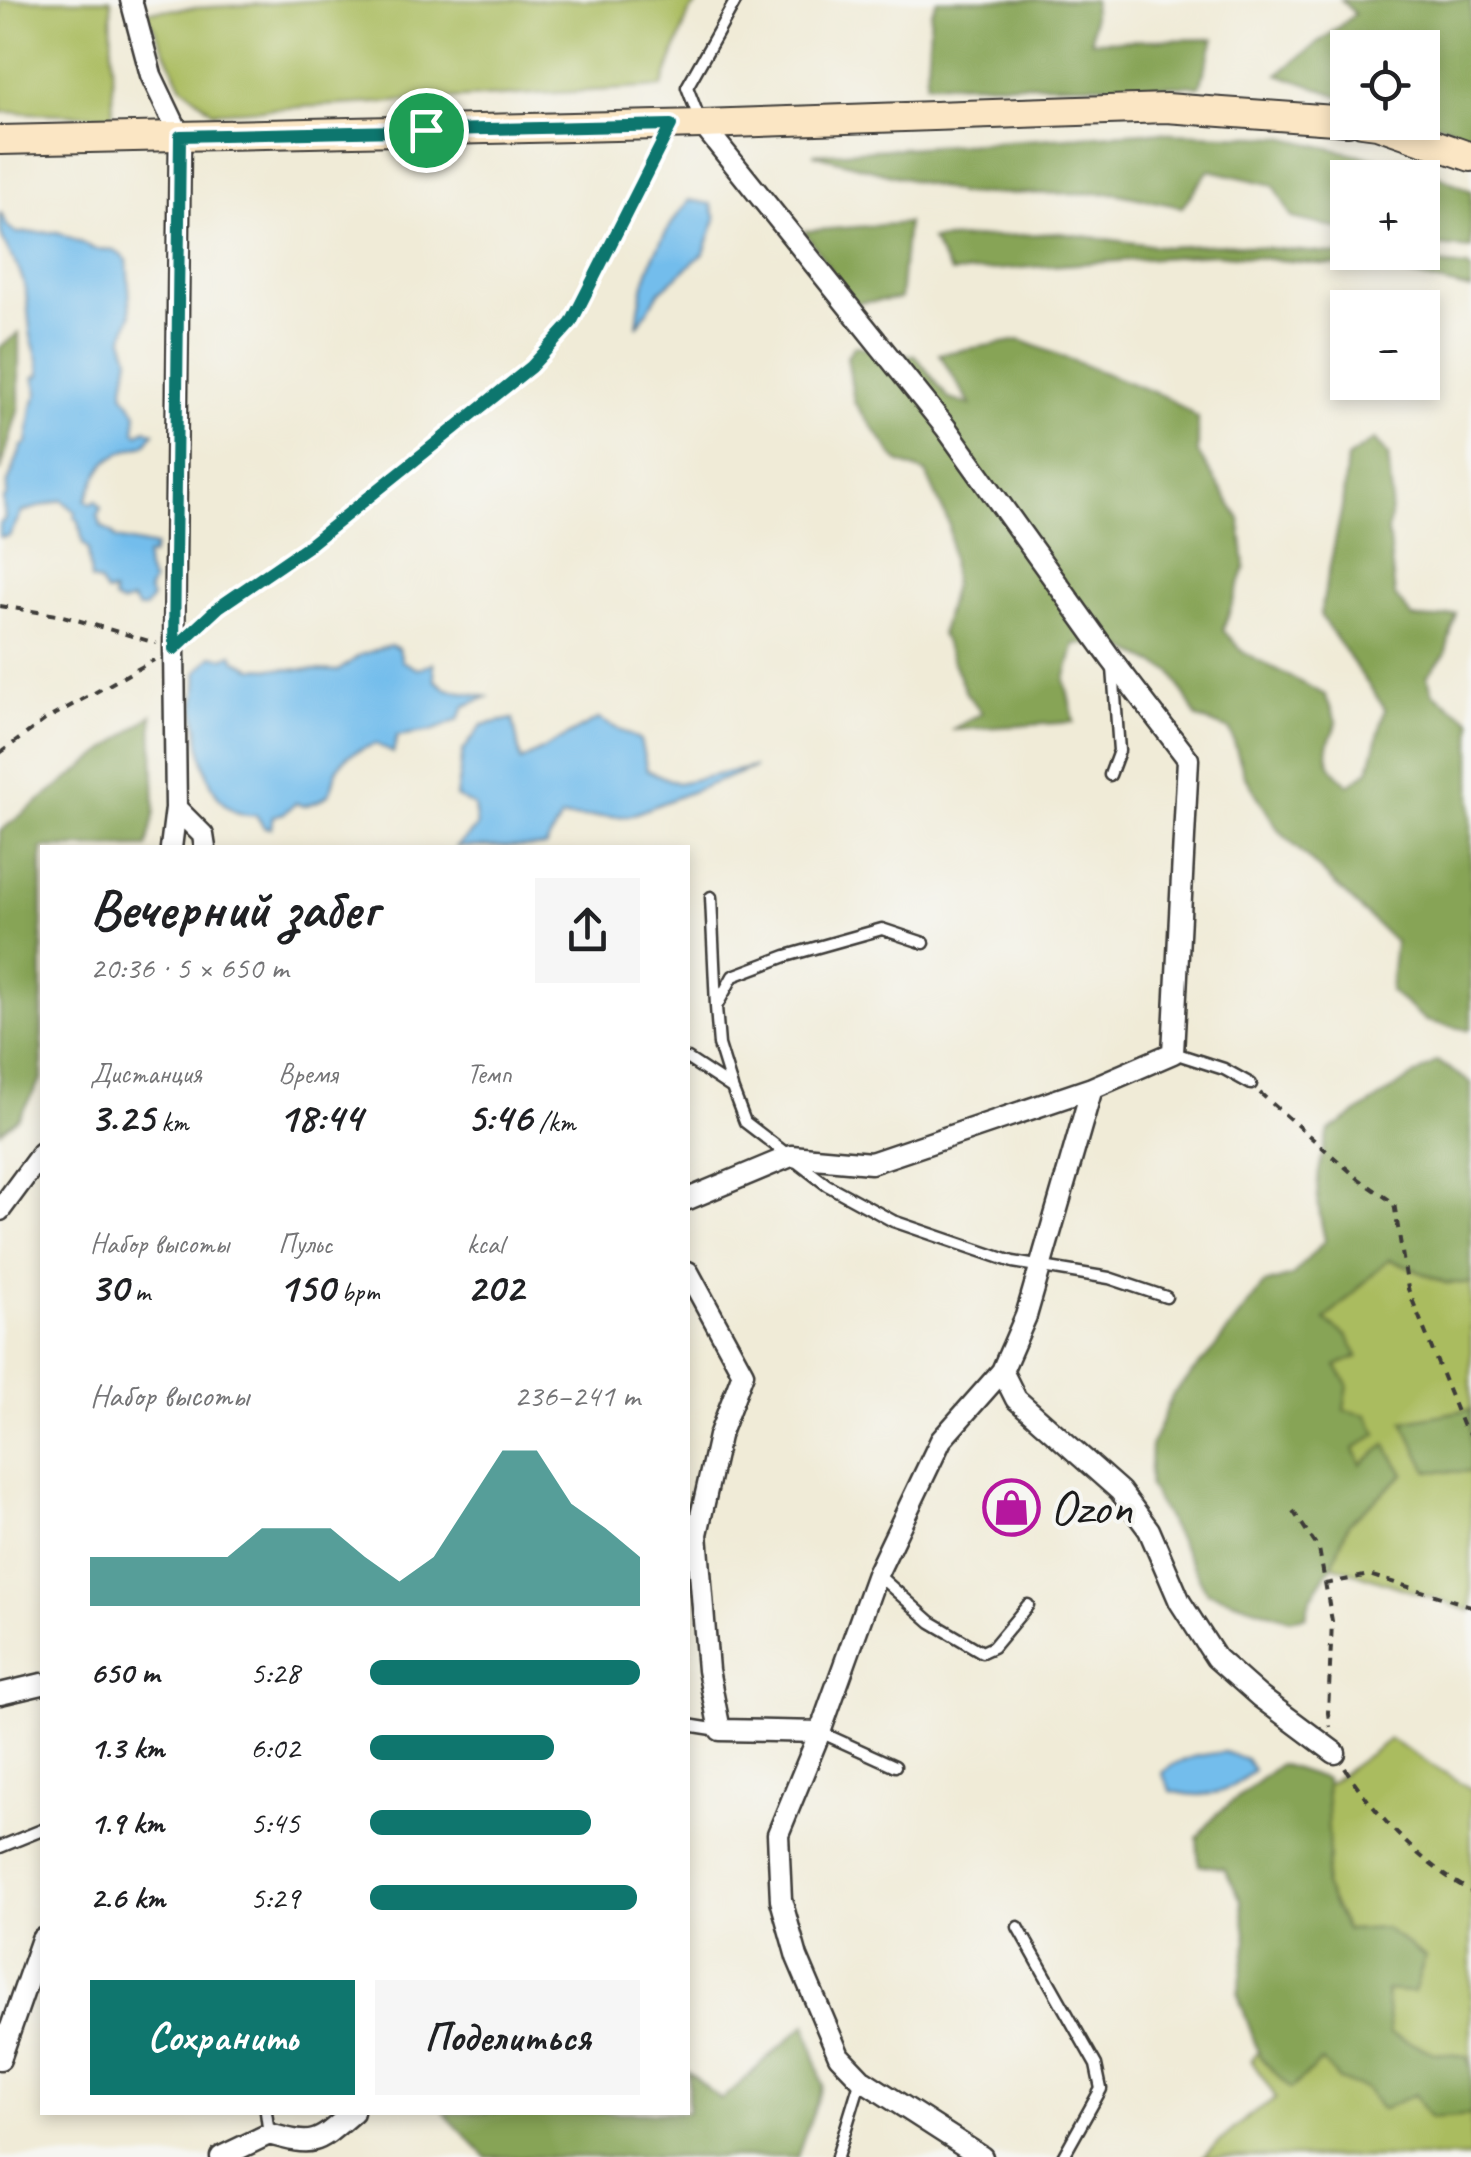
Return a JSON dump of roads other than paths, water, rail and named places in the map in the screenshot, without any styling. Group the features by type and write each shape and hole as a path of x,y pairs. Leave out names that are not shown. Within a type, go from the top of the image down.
{"main road":[{"path":"0,140 671,125 1166,108 1330,121"},
{"path":"1421,140 1471,158"}],"street":[{"path":"129,4 150,75 180,136 176,808 171,845"},
{"path":"690,1198 790,1156 872,1163 1092,1088 1174,1052 1188,759 946,428 702,124"},
{"path":"176,808 208,844"},
{"path":"982,2157 860,2080 838,2056 797,1957 781,1900 778,1834 877,1574 942,1440 1002,1370 1026,1316 1092,1088"},
{"path":"0,1210 40,1156"},
{"path":"690,1276 743,1373 718,1436 697,1534 708,1670 720,1730 820,1732"},
{"path":"1002,1370 1016,1399 1120,1492 1140,1517 1180,1602 1216,1658 1260,1697 1335,1753"},
{"path":"0,1694 40,1684"},
{"path":"0,2058 40,1945"},
{"path":"221,2157 267,2123 302,2144 324,2136 349,2115"}],"lane":[{"path":"702,124 687,87 736,0"},
{"path":"1110,776 1119,750 1112,660"},
{"path":"711,897 719,1045 746,1122 827,1185 893,1221 1041,1269 1110,1278 1166,1296"},
{"path":"716,1007 733,976 786,956 882,928 924,943"},
{"path":"1174,1052 1251,1084"},
{"path":"690,1060 732,1088"},
{"path":"877,1574 931,1622 982,1652 993,1647 1028,1604"},
{"path":"690,1725 720,1730"},
{"path":"820,1732 895,1766"},
{"path":"0,1846 40,1831"},
{"path":"1018,1926 1096,2065 1101,2089 1063,2157"},
{"path":"837,2157 860,2080"}],"water":[{"path":"689,200 711,204 716,219 704,253 660,291 637,327 652,259"},
{"path":"0,212 8,227 17,233 58,232 94,249 114,250 127,260 131,315 123,338 129,357 123,393 137,413 135,432 146,429 154,433 145,445 121,452 106,462 86,500 91,504 96,500 101,508 101,526 116,539 155,547 152,556 146,558 153,582 148,591 152,598 145,608 138,608 132,600 121,604 114,600 113,592 106,593 99,582 91,580 88,548 74,517 76,512 62,500 22,512 9,536 0,537 0,524 5,519 3,500 22,446 27,443 38,393 34,377 40,375 25,288 3,240"},
{"path":"390,645 399,649 402,661 417,669 433,663 435,680 447,689 487,697 465,706 458,720 432,731 397,736 393,753 376,744 352,754 339,767 325,797 303,806 296,803 273,816 271,828 264,827 256,815 241,814 219,798 206,770 195,709 197,672 212,656 224,658 232,654 236,661 252,668 338,671 360,655"},
{"path":"513,719 521,761 598,719 640,740 647,770 677,783 755,767 629,816 561,818 546,845 458,845 477,827 474,806 456,797 463,751 482,725"},
{"path":"1224,1752 1246,1759 1253,1770 1215,1793 1171,1791 1162,1773 1176,1763"}],"place":[{"name":"Ozon","path":"1011,1507"}]}
